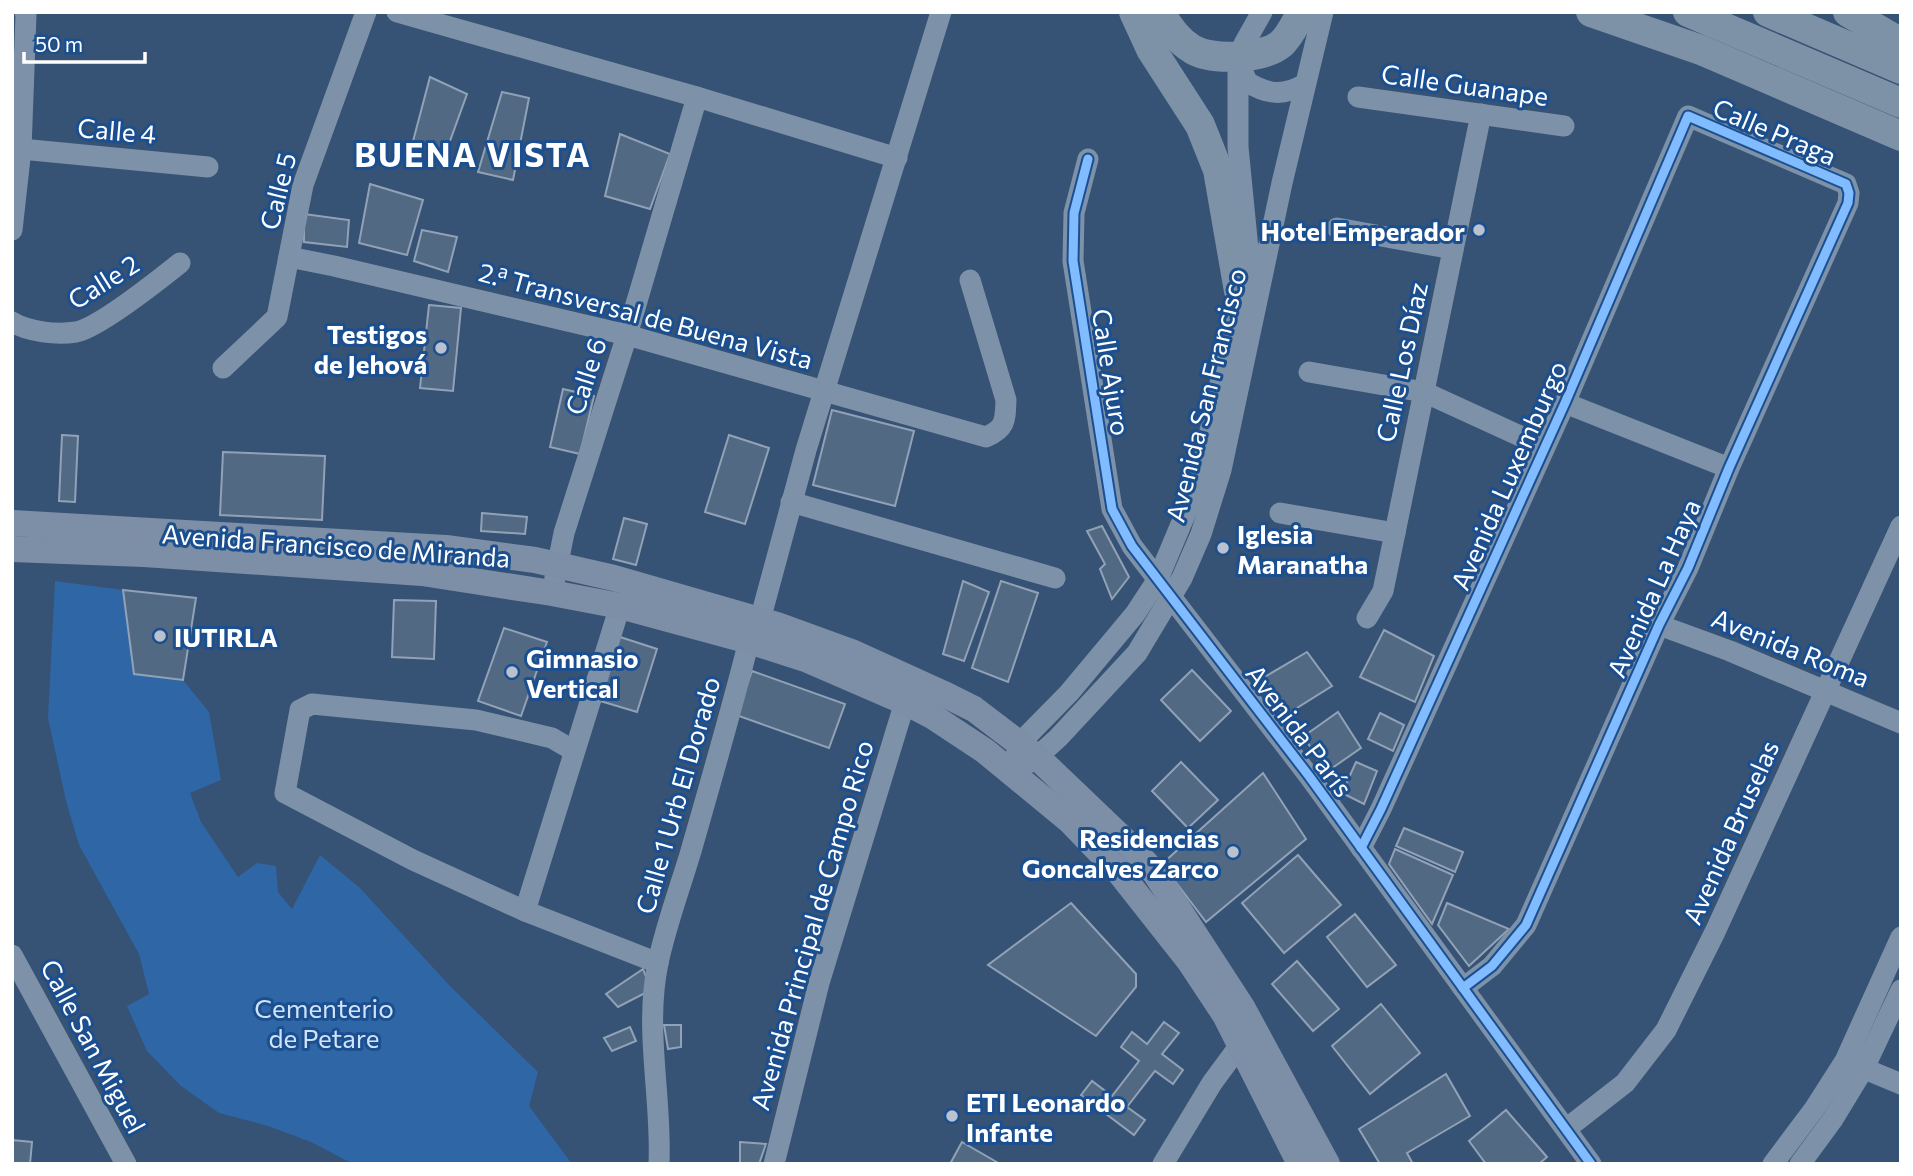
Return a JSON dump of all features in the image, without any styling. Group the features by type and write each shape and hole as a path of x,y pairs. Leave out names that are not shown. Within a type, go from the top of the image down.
{"highway":[{"path":"1135,12 1151,49 1200,125 1218,170 1238,291"},
{"path":"1160,12 1169,29 1193,50 1234,57 1265,53 1282,44 1313,16"},
{"path":"1591,12 1701,50 1901,136"},
{"path":"1688,12 1901,103"},
{"path":"1768,12 1901,69"},
{"path":"1848,12 1901,43"}],"main road":[{"name":"Avenida Francisco de Miranda","path":"12,523 446,548 504,555 614,578 755,631 808,660 905,702 932,716 985,751 1070,821 1119,872 1189,962 1225,1015 1300,1164"},
{"name":"Avenida Francisco de Miranda","path":"12,549 144,554 422,573 552,593 755,631 855,653 943,692 974,709 1029,750 1155,873 1242,1007 1327,1164"}],"street":[{"path":"12,230 20,149 24,12"},
{"name":"Calle 5","path":"223,368 277,317 303,185 366,12"},
{"path":"397,12 446,19 897,158"},
{"name":"Calle 1 Urb El Dorado","path":"659,1164 660,1143 652,1053 653,1006 658,963 824,390 941,12"},
{"name":"Avenida San Francisco","path":"1011,774 1029,750 1137,653 1164,587 1200,479 1248,249 1238,147 1238,60 1262,12"},
{"name":"Avenida San Francisco","path":"1164,587 1202,534 1222,470 1305,84 1313,16"},
{"path":"1238,60 1247,82 1258,89 1282,93 1305,84"},
{"name":"Calle 6","path":"552,593 564,533 627,335 697,97"},
{"name":"Calle Guanape","path":"1359,97 1564,126"},
{"name":"Calle Los Díaz","path":"1367,618 1383,591 1481,114"},
{"name":"Calle Praga","path":"1688,116 1846,184"},
{"name":"Avenida Luxemburgo","path":"1361,848 1565,403 1688,116"},
{"name":"Calle 4","path":"20,149 208,167"},
{"name":"Calle Ajuro","path":"1088,159 1074,213 1073,261 1112,509 1132,546 1164,587"},
{"name":"Avenida La Haya","path":"1463,988 1492,966 1527,925 1659,625 1688,568 1729,468 1847,203 1849,193 1846,184"},
{"path":"1337,228 1454,249"},
{"name":"2.ª Transversal de Buena Vista","path":"289,257 627,335 986,436 999,431 1005,421 1006,400 970,279"},
{"name":"Calle 2","path":"12,322 44,332 77,332 149,287 180,263"},
{"path":"1309,372 1424,393 1544,447"},
{"path":"1565,403 1729,468"},
{"path":"791,502 1055,578"},
{"path":"1280,513 1395,533"},
{"name":"Avenida Bruselas","path":"1566,1129 1625,1083 1666,1030 1715,932 1901,526"},
{"name":"Avenida París","path":"1164,587 1361,848 1591,1164"},
{"path":"525,911 620,606"},
{"name":"Avenida Roma","path":"1659,625 1730,651 1901,723"},
{"name":"Avenida Principal de Campo Rico","path":"774,1164 819,983 905,702"},
{"path":"575,751 552,738 475,720 312,704 300,710 285,793 413,860 525,911 658,963"},
{"path":"1800,1164 1833,1119 1901,937"},
{"name":"Calle San Miguel","path":"12,955 127,1164"},
{"path":"1773,1164 1854,1064 1901,990"},
{"path":"1163,1164 1212,1083 1240,1045"},
{"path":"1854,1064 1901,1084"}],"green space":[{"name":"Cementerio de Petare","path":"55,581 123,590 134,674 183,680 209,712 221,780 190,793 201,822 238,877 257,863 276,866 278,892 292,909 320,855 360,888 449,985 538,1072 529,1106 572,1164 353,1164 311,1142 268,1126 219,1113 181,1086 147,1051 127,1006 149,994 139,954 79,845 66,801 48,718"}],"building":[{"path":"430,77 467,94 446,152 412,145"},
{"path":"502,92 529,98 513,180 478,172"},
{"path":"620,134 670,154 650,209 605,196"},
{"path":"370,184 423,200 407,255 359,243"},
{"path":"304,214 349,220 347,247 304,242"},
{"path":"422,230 457,237 448,272 414,261"},
{"name":"Testigos de Jehová","path":"429,305 461,308 453,391 420,388"},
{"path":"563,389 594,396 580,454 550,447"},
{"path":"832,410 914,431 895,506 813,485"},
{"path":"62,435 78,436 75,502 59,501"},
{"path":"729,435 769,448 745,524 705,512"},
{"path":"223,452 325,456 322,520 220,515"},
{"path":"482,513 527,517 525,534 481,531"},
{"path":"624,518 647,524 636,565 613,559"},
{"path":"1102,526 1129,577 1112,599 1100,569 1105,564 1087,531"},
{"path":"963,581 989,592 964,661 943,654"},
{"path":"1001,581 1038,593 1008,682 972,668"},
{"name":"IUTIRLA","path":"123,590 196,598 183,680 134,674"},
{"path":"394,600 436,601 434,659 392,657"},
{"name":"Gimnasio Vertical","path":"504,628 547,642 521,716 478,701"},
{"path":"1384,630 1434,656 1415,702 1360,677"},
{"path":"617,636 657,649 637,712 597,700"},
{"path":"1307,652 1332,686 1284,716 1261,679"},
{"path":"1192,670 1231,711 1200,741 1161,700"},
{"path":"752,671 845,704 829,748 736,715"},
{"path":"1338,712 1361,748 1325,773 1304,736"},
{"path":"1380,713 1404,725 1393,751 1368,739"},
{"path":"1181,762 1218,800 1188,828 1152,791"},
{"path":"1356,762 1377,771 1364,804 1342,793"},
{"name":"Residencias Goncalves Zarco","path":"1263,773 1306,839 1206,922 1162,864"},
{"path":"1404,828 1463,852 1455,872 1396,846"},
{"path":"1395,849 1453,875 1432,924 1389,864"},
{"path":"1298,855 1341,905 1284,953 1242,903"},
{"path":"1071,903 1136,974 1136,987 1096,1036 988,965"},
{"path":"1447,903 1509,929 1469,966 1438,925"},
{"path":"1355,914 1396,965 1367,987 1327,937"},
{"path":"1297,961 1339,1009 1313,1031 1272,984"},
{"path":"643,969 651,990 618,1007 606,994"},
{"path":"1381,1004 1420,1053 1370,1094 1332,1046"},
{"path":"1164,1022 1179,1033 1162,1054 1183,1070 1173,1084 1155,1071 1127,1107 1145,1120 1134,1135 1081,1095 1092,1081 1112,1096 1139,1061 1121,1047 1132,1032 1147,1044"},
{"path":"664,1025 681,1025 681,1047 668,1049"},
{"path":"630,1027 636,1041 612,1051 604,1038"},
{"path":"1446,1074 1470,1116 1407,1153 1413,1164 1380,1164 1359,1129"},
{"path":"1506,1110 1547,1157 1539,1164 1486,1164 1469,1141"},
{"path":"12,1140 32,1142 30,1164 12,1164"},
{"path":"740,1142 766,1144 759,1164 740,1164"},
{"path":"962,1142 1000,1164 950,1164"}],"cycle path":[{"path":"1361,848 1565,403 1688,116 1846,184 1848,203 1729,468 1688,568 1659,625 1526,925 1492,966 1463,988"},
{"path":"1088,159 1074,213 1073,261 1112,509 1132,546 1309,776 1591,1164"}],"place":[{"name":"Hotel Emperador","path":"1479,230"},
{"name":"Testigos de Jehová","path":"441,348"},
{"name":"Iglesia Maranatha","path":"1223,548"},
{"name":"IUTIRLA","path":"160,636"},
{"name":"Gimnasio Vertical","path":"512,672"},
{"name":"Residencias Goncalves Zarco","path":"1233,852"},
{"name":"ETI Leonardo Infante","path":"952,1116"}],"district":[{"name":"BUENA VISTA","path":"473,153"}]}
